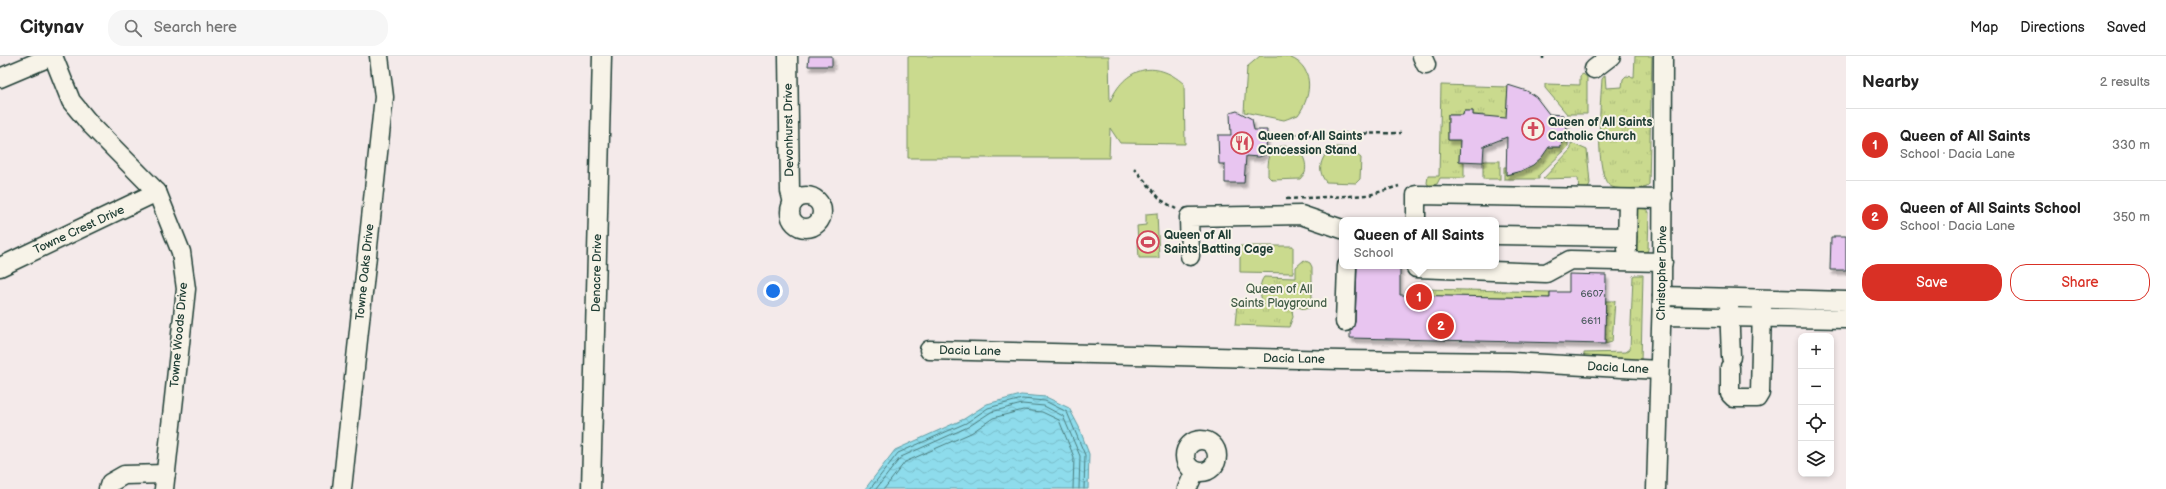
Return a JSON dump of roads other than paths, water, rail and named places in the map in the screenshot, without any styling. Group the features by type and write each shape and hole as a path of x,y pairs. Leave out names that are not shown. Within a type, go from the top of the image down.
{"street":[{"path":"0,78 53,56"},
{"name":"Towne Woods Drive","path":"53,56 70,101 90,124 157,192 181,252 186,289 165,481"},
{"name":"Towne Oaks Drive","path":"342,489 384,97 379,56"},
{"name":"Denacre Drive","path":"591,489 602,56"},
{"name":"Devonhurst Drive","path":"788,56 790,191 793,203"},
{"path":"1594,69 1611,56"},
{"name":"Christopher Drive","path":"1656,489 1663,262 1663,56"},
{"name":"Towne Crest Drive","path":"0,267 157,192"},
{"path":"1416,217 1416,195 1663,199"},
{"path":"1619,262 1627,237 1628,199"},
{"path":"1190,256 1188,218 1301,215 1339,228"},
{"path":"1499,235 1627,237"},
{"path":"1442,269 1546,273 1570,260 1663,262"},
{"path":"1345,322 1346,269"},
{"path":"1662,296 1846,301"},
{"path":"1729,298 1730,394 1734,398 1757,398 1760,393 1762,299"},
{"path":"1662,316 1846,319"},
{"name":"Dacia Lane","path":"929,350 1341,360 1510,362 1659,370"},
{"path":"1187,489 1195,471"},
{"path":"108,489 110,483 124,474 165,481"}],"water":[{"path":"1021,395 1046,397 1069,408 1079,427 1089,454 1088,489 865,489 895,450 964,419 987,404"}],"place":[{"name":"Queen of All Saints Catholic Church","path":"1533,129"},
{"name":"Queen of All Saints Concession Stand","path":"1242,143"},
{"name":"Queen of All Saints Batting Cage","path":"1148,242"},
{"name":"Queen of All Saints","path":"1419,297"},
{"name":"Queen of All Saints School","path":"1441,326"}],"park label":[{"name":"Queen of All Saints Playground","path":"1279,296"}]}
